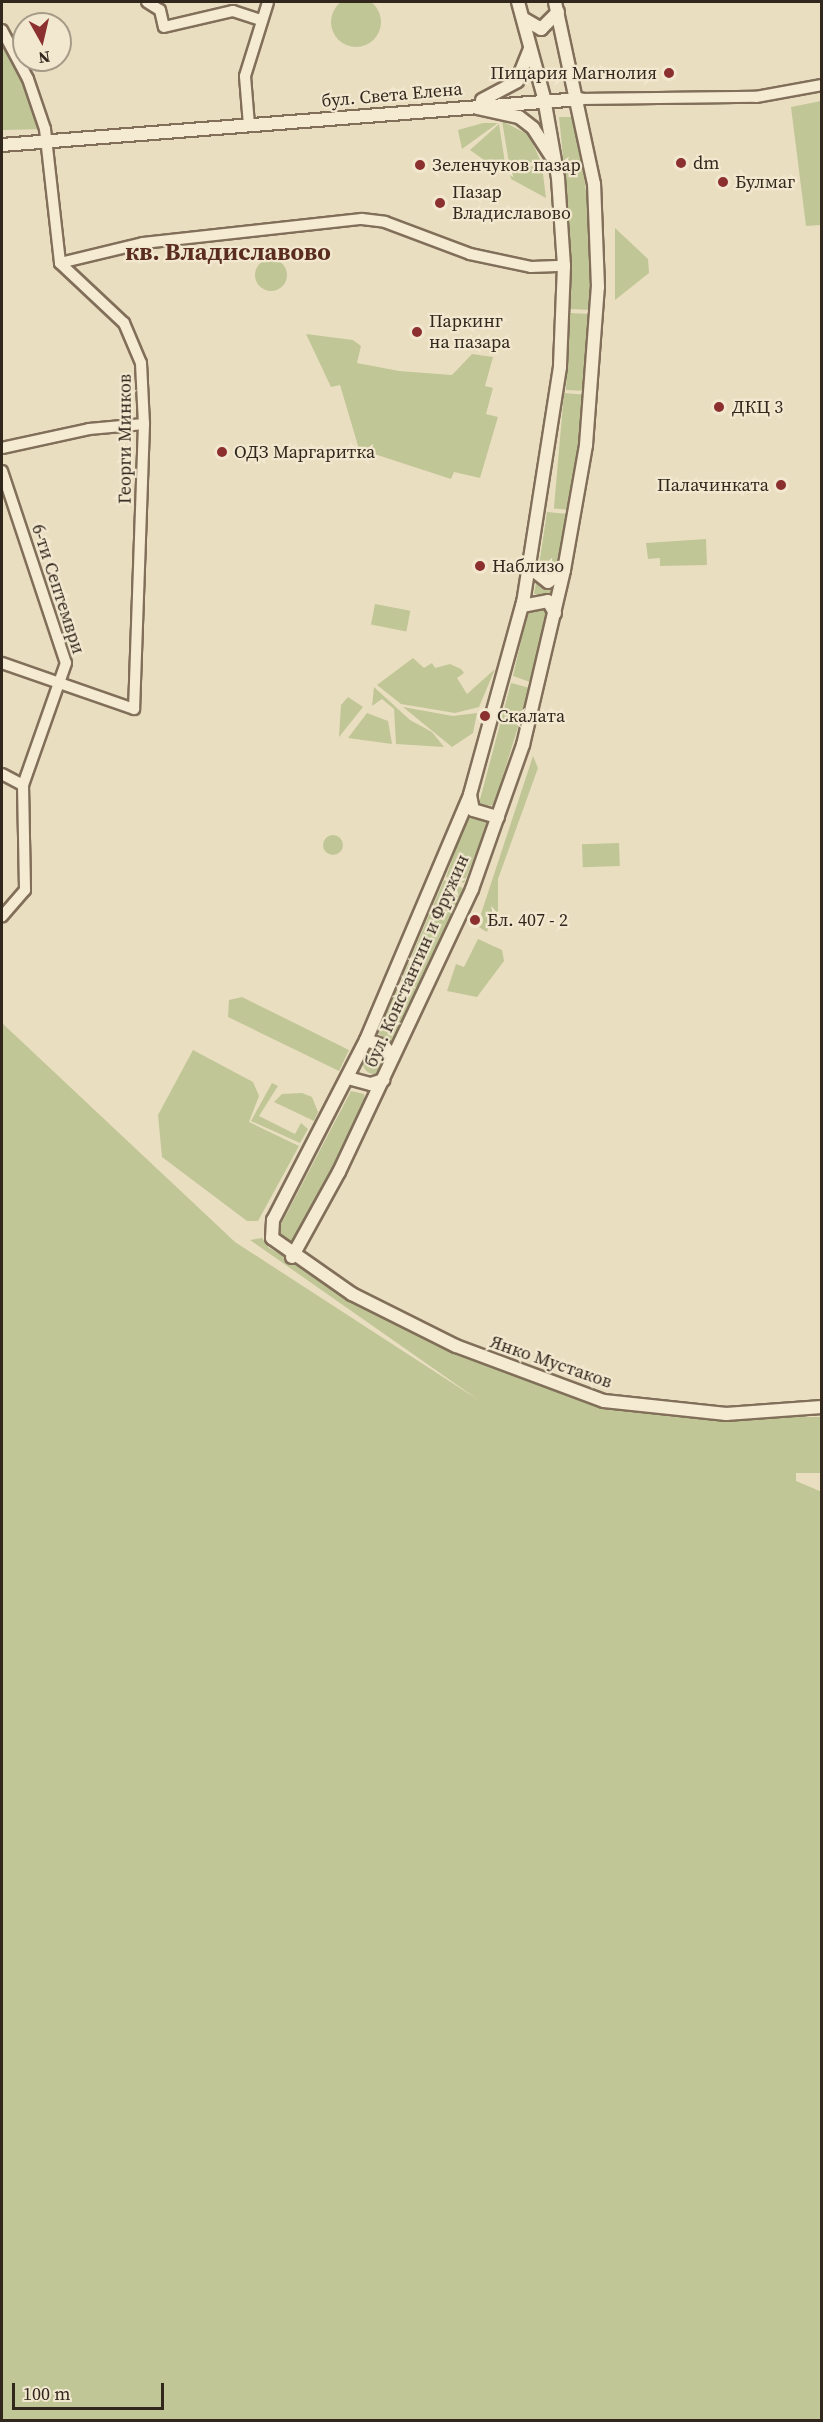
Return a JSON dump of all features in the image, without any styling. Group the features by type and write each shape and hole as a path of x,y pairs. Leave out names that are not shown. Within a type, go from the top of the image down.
{"street":[{"path":"147,2 160,10 164,27 233,11 261,20"},
{"path":"249,125 245,76 268,2"},
{"name":"бул. Константин и Фружин","path":"366,1040 470,795 522,606 560,367 564,266 556,165 544,98 518,2"},
{"path":"524,19 541,28 557,7"},
{"name":"бул. Константин и Фружин","path":"355,1063 273,1220 272,1238 292,1257 383,1080 462,913 523,745 555,613 586,445 598,287 594,184 580,99 557,7"},
{"path":"2,30 28,79 47,140 60,263 143,243 362,219 385,222 470,254 531,267 564,266"},
{"path":"467,106 517,81 531,45"},
{"name":"бул. Света Елена","path":"2,144 249,125 544,98 756,97 822,85"},
{"path":"467,106 519,117 533,128 556,165"},
{"name":"Георги Минков","path":"60,263 124,323 141,363 144,424 134,709 60,687"},
{"path":"2,448 88,429 144,424"},
{"name":"6-ти Септември","path":"2,471 4,484 66,663 60,687 23,785"},
{"path":"529,567 548,582 564,570"},
{"path":"522,606 548,601 555,613"},
{"path":"2,663 60,687"},
{"path":"2,774 23,785 25,890 2,916"},
{"path":"470,795 473,810 498,817"},
{"path":"365,1083 355,1063 366,1040 384,1046 393,1057"},
{"path":"348,1078 365,1083 383,1080"},
{"name":"Янко Мустаков","path":"292,1257 456,1346 604,1401 726,1414 822,1407"}],"green space":[{"path":"356,-3 365,-1 376,8 381,22 379,31 370,42 356,47 347,45 336,36 331,22 333,13 342,2"},
{"path":"2,31 12,54 12,72 20,72 45,129 2,130"},
{"path":"821,101 821,225 806,226 791,107"},
{"path":"559,117 571,117 577,129 588,205 591,310 569,309 568,205"},
{"path":"502,121 529,135 541,162 509,163"},
{"path":"483,123 498,123 462,149 458,130"},
{"path":"499,124 505,163 491,165 470,150"},
{"path":"542,166 546,198 511,179 509,168"},
{"path":"615,228 648,259 649,273 615,300"},
{"path":"271,259 282,264 287,275 282,286 271,291 260,286 255,275 260,264"},
{"path":"570,313 591,314 587,391 566,390"},
{"path":"306,334 353,340 361,346 357,363 399,371 452,375 472,354 493,357 485,386 493,388 486,414 498,417 480,478 454,472 451,479 359,449 340,385 331,387"},
{"path":"564,393 585,395 575,510 554,509"},
{"path":"547,512 569,514 560,569 551,577 539,565"},
{"path":"706,539 707,565 660,566 660,558 648,559 646,543"},
{"path":"536,583 557,587 555,598 534,594"},
{"path":"375,604 410,611 406,631 371,625"},
{"path":"540,605 550,616 530,682 513,676 528,611"},
{"path":"413,658 424,668 432,663 435,668 450,664 461,669 464,673 457,678 467,694 495,669 479,707 455,713 401,704 377,685"},
{"path":"511,683 530,688 494,805 478,807"},
{"path":"374,687 410,720 432,732 444,747 396,744 394,709 382,699 372,706"},
{"path":"348,697 363,707 339,737 341,705"},
{"path":"403,707 453,716 477,713 473,733 452,747"},
{"path":"367,713 388,721 392,744 348,738"},
{"path":"533,756 538,768 498,879 498,921 490,921 487,932 477,926"},
{"path":"469,812 490,818 464,883 446,877"},
{"path":"333,835 340,838 343,845 340,852 333,855 326,852 323,845 326,838"},
{"path":"619,843 620,866 583,867 582,844"},
{"path":"444,880 463,888 420,989 401,981"},
{"path":"478,939 502,950 504,961 477,997 447,991 456,964 464,967"},
{"path":"399,984 418,989 395,1043 375,1032"},
{"path":"242,997 349,1050 339,1071 228,1017 229,1000"},
{"path":"2,1023 235,1242 480,1401 250,1240 262,1238 269,1248 430,1336 604,1404 673,1417 821,1417 821,1473 796,1473 796,1481 822,1492 821,2420 2,2420"},
{"path":"193,1050 253,1082 259,1096 249,1122 299,1146 258,1221 247,1221 162,1157 158,1115"},
{"path":"374,1052 382,1055 385,1063 382,1071 374,1074 366,1071 363,1063 366,1055"},
{"path":"272,1083 278,1086 259,1116 295,1134 301,1123 308,1129 300,1143 251,1121"},
{"path":"351,1091 364,1094 366,1105 299,1240 289,1246 279,1243 277,1232"},
{"path":"302,1093 312,1097 318,1112 314,1121 274,1102 282,1094"}],"place":[{"name":"Пицария Магнолия","path":"669,73"},
{"name":"dm","path":"681,163"},
{"name":"Зеленчуков пазар","path":"420,165"},
{"name":"Булмаг","path":"723,182"},
{"name":"Пазар Владиславово","path":"440,203"},
{"name":"Паркинг на пазара","path":"417,332"},
{"name":"ДКЦ 3","path":"719,407"},
{"name":"ОДЗ Маргаритка","path":"222,452"},
{"name":"Палачинката","path":"781,485"},
{"name":"Наблизо","path":"480,566"},
{"name":"Скалата","path":"485,716"},
{"name":"Бл. 407 - 2","path":"475,920"}],"district":[{"name":"кв. Владиславово","path":"228,252"}]}
